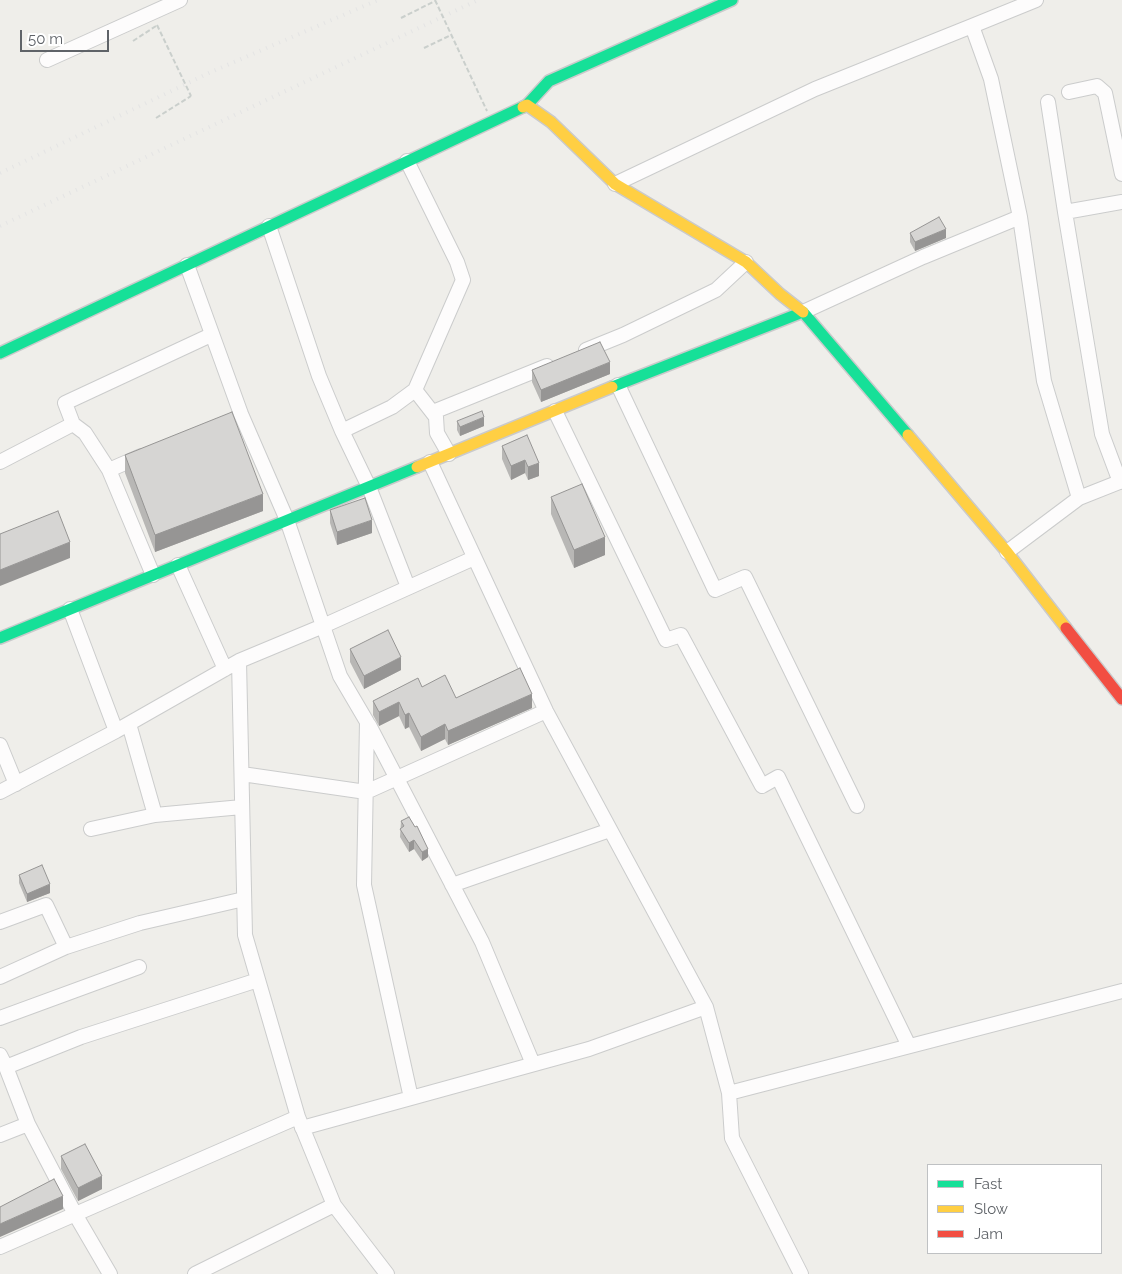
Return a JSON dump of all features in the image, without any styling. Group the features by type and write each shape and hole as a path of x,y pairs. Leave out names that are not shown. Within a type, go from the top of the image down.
{"main road":[{"path":"0,353 527,105 549,81 732,0"},
{"path":"527,105 551,122 614,184 746,262 780,294 803,312 1007,552 1122,699"},
{"path":"0,638 618,385 803,312"}],"street":[{"path":"47,60 180,0"},
{"path":"614,184 815,89 1036,0"},
{"path":"972,26 991,78 1020,217 1044,381 1079,498"},
{"path":"1069,92 1097,86 1106,93 1122,174"},
{"path":"1007,552 1079,498 1121,481 1102,434 1048,102"},
{"path":"342,431 392,407 415,390 463,280 457,262 407,162"},
{"path":"1065,212 1122,202"},
{"path":"803,312 923,257 1020,217"},
{"path":"269,226 319,376 342,431 369,487 408,587"},
{"path":"433,412 623,335 716,290 746,262"},
{"path":"186,265 237,416 287,520 340,676 367,722 482,942 533,1064"},
{"path":"154,575 109,470 85,432 73,424 65,403 211,335"},
{"path":"618,385 715,590 745,577 857,806"},
{"path":"415,390 433,412 438,423 437,433 449,454"},
{"path":"555,411 666,640 682,635 762,786 778,777 909,1046"},
{"path":"0,462 73,424"},
{"path":"109,470 153,451"},
{"path":"430,462 546,711 706,1007 728,1093 732,1138 801,1274"},
{"path":"0,792 129,724 239,661 323,626 474,558"},
{"path":"178,565 225,669"},
{"path":"70,609 116,731"},
{"path":"239,661 245,935 300,1123 334,1205 387,1274"},
{"path":"242,774 366,792 546,711"},
{"path":"367,722 364,885 411,1098"},
{"path":"129,724 155,815"},
{"path":"0,745 16,784"},
{"path":"91,829 155,815 242,807"},
{"path":"452,885 610,830"},
{"path":"0,977 66,948 140,923 244,899"},
{"path":"0,922 46,905 66,948"},
{"path":"0,1018 139,968"},
{"path":"110,1274 75,1214 28,1124 3,1061 258,980"},
{"path":"728,1093 1122,991"},
{"path":"0,1247 75,1214 300,1123 411,1098 589,1048 706,1007"},
{"path":"0,1135 28,1124"},
{"path":"194,1274 334,1205"}],"path":[{"path":"400,18 435,0 487,110"},
{"path":"133,42 157,25 191,96 156,118"},
{"path":"424,48 451,35"}],"building":[{"path":"939,217 946,229 915,242 910,233"},
{"path":"600,342 610,362 541,390 532,370"},
{"path":"482,411 484,417 460,427 457,421"},
{"path":"232,412 263,494 155,535 125,455"},
{"path":"527,435 539,463 528,467 525,460 511,466 502,446"},
{"path":"582,484 605,537 574,550 551,497"},
{"path":"365,498 372,520 337,532 330,510"},
{"path":"58,511 70,542 0,570 0,534"},
{"path":"388,630 401,657 364,676 350,649"},
{"path":"520,668 532,694 448,731 445,724 421,737 409,713 405,715 399,702 379,712 373,701 418,678 422,687 445,675 456,698"},
{"path":"409,817 415,827 417,826 428,849 422,852 414,840 409,843 400,829 404,826 401,821"},
{"path":"42,865 50,884 27,894 19,875"},
{"path":"85,1144 102,1176 78,1188 61,1156"},
{"path":"54,1179 63,1196 0,1224 0,1207"}],"railway":[{"path":"0,173 211,72 378,0"},
{"path":"0,226 478,0"}],"traffic: fast":[{"path":"527,105 549,81 732,0"},
{"path":"0,353 523,107"},
{"path":"612,387 803,312 908,435"},
{"path":"0,638 417,467"}],"traffic: slow":[{"path":"523,107 527,105 551,122 615,184 746,262 780,294 803,312"},
{"path":"417,467 612,387"},
{"path":"908,435 1007,552 1066,628"}],"traffic: jam":[{"path":"1066,628 1122,699"}]}
